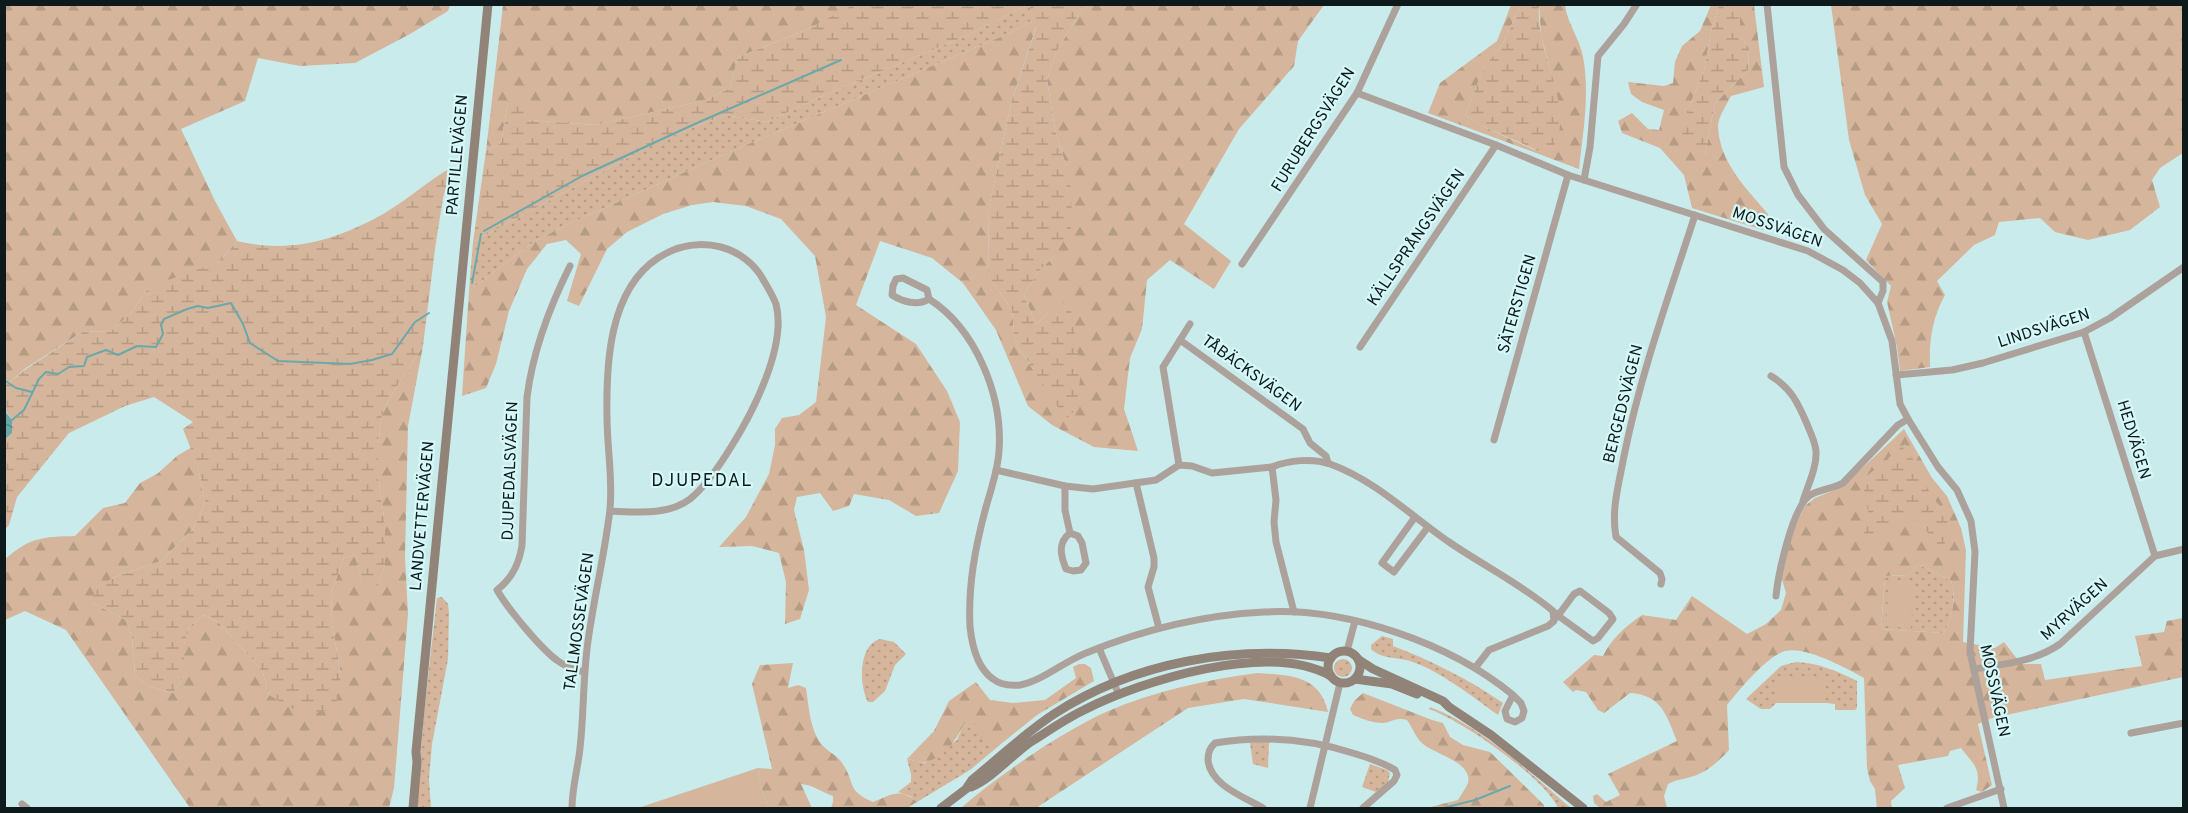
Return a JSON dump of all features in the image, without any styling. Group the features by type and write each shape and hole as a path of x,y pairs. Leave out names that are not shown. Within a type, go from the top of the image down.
{"street":[{"name":"PARTILLEVÄGEN","path":"461,284 488,4"},
{"name":"FURUBERGSVÄGEN","path":"1242,264 1357,93 1398,4"},
{"path":"1584,180 1590,147 1598,56 1637,4"},
{"path":"1767,4 1784,167 1798,195 1824,229 1883,282 1883,291 1878,303"},
{"name":"MOSSVÄGEN","path":"1357,93 1496,145 1568,175 1808,251 1825,259 1860,283 1878,303 1892,341 1900,404 1938,467 1957,490 1971,521 1975,552 1970,652 2004,808"},
{"name":"KÄLLSPRÅNGSVÄGEN","path":"1360,346 1496,145"},
{"name":"SÄTERSTIGEN","path":"1494,440 1568,175"},
{"name":"BERGEDSVÄGEN","path":"1661,584 1660,573 1616,537 1614,510 1642,375 1695,215"},
{"name":"TALLMOSSEVÄGEN","path":"572,808 573,783 580,748 584,672 610,511 607,418 609,363 616,322 624,300 646,267 676,248 700,244 734,252 746,259 760,274 776,304 775,341 769,368 750,416 709,479 689,500 669,508 649,512 610,511"},
{"name":"DJUPEDALSVÄGEN","path":"570,266 546,317 530,372 527,397 522,546 520,557 511,575 497,590 509,608 549,654 559,662 584,672"},
{"name":"LINDSVÄGEN","path":"1896,375 1952,370 1983,363 2084,332 2094,328 2184,267"},
{"path":"929,299 916,303 895,298 892,292 896,279 903,278 927,290 929,299 948,314 961,329 978,356 997,412 999,437 996,470 974,555 969,600 973,648 993,680 1003,684 1021,685 1036,680 1082,654 1159,628 1232,615 1294,612 1355,621 1418,642 1475,668 1513,695"},
{"name":"LANDVETTERVÄGEN","path":"413,808 416,752 461,284"},
{"name":"TÅBÄCKSVÄGEN","path":"1179,465 1163,368 1190,324"},
{"name":"HEDVÄGEN","path":"2084,332 2155,556"},
{"name":"TÅBÄCKSVÄGEN","path":"1180,339 1288,416 1303,429 1310,442 1326,456 1328,464 1366,483 1460,549 1524,589 1553,611 1555,616"},
{"path":"1772,376 1795,396 1813,438 1816,451 1815,462 1782,563 1776,596"},
{"path":"1802,503 1814,493 1833,489 1843,483 1898,425 1908,419"},
{"path":"996,470 1065,486 1093,489 1156,480 1179,465 1192,466 1212,473 1272,467 1307,460 1328,464"},
{"path":"1272,467 1276,500 1274,522 1276,542 1294,612"},
{"path":"1137,483 1154,558 1154,567 1148,587 1159,628"},
{"path":"1065,486 1065,510 1070,533"},
{"path":"1415,517 1382,562 1394,572 1428,527"},
{"path":"1070,533 1078,536 1082,543 1086,563 1081,570 1070,571 1065,567 1061,545 1070,533"},
{"name":"MYRVÄGEN","path":"1974,669 2035,658 2047,653 2060,644 2155,556 2184,549"},
{"name":"TÅBÄCKSVÄGEN","path":"1475,668 1489,650 1548,626 1555,616 1560,614 1574,594 1580,591 1609,613 1613,619 1593,641 1560,617 1555,616"},
{"path":"1347,651 1355,621"},
{"path":"1099,648 1119,695"},
{"path":"1331,676 1328,667 1331,658 1338,652 1353,653 1373,669 1443,701 1491,735 1583,808"},
{"path":"966,789 972,780 1053,714 1098,689 1143,671 1216,657 1289,654 1331,658"},
{"path":"941,808 1028,744 1074,716 1119,695 1180,674 1243,664 1287,664 1306,667 1331,676 1340,683 1350,682 1356,679 1360,672 1359,660"},
{"path":"1356,679 1392,684 1449,707"},
{"path":"1311,808 1340,683"},
{"path":"2131,733 2184,723"},
{"path":"1263,808 1215,777 1209,765 1208,755 1215,743 1261,738 1326,744 1390,767 1397,773 1394,781 1363,808"},
{"name":"LANDVETTERVÄGEN","path":"408,808 416,752"},
{"path":"1947,808 2001,789"}],"green space":[{"path":"855,4 1027,5 968,35 813,100 767,122 725,115 657,142 473,242 486,151 501,143 508,101 516,92 528,120 596,125 706,100 730,88 738,57 806,30"},
{"path":"5,5 450,5 448,11 355,63 300,66 258,58 245,101 181,129 237,241 219,262 146,291 132,312 110,332 84,331 26,368 5,386"},
{"path":"503,5 855,5 806,30 738,57 730,88 706,100 596,125 527,120 516,93 508,101 501,143 486,151"},
{"path":"1027,5 1034,19 1012,32 746,145 564,226 532,243 469,291 473,242 657,142 725,115 767,122 813,100 968,35"},
{"path":"1029,5 1084,5 1056,53 1047,80 1055,129 1072,193 1071,229 1054,256 1038,272 1024,295 1036,325 1049,312 1069,299 1081,372 1076,409 1066,419 1015,342 1012,310 988,276 989,207 1011,103 1036,28"},
{"path":"1084,5 1324,5 1298,41 1294,66 1239,129 1184,224 1231,261 1214,289 1170,260 1147,280 1142,329 1130,358 1124,409 1138,451 1094,447 1052,425 1028,406 996,330 963,283 932,258 880,241 856,305 916,344 947,391 960,422 958,471 939,513 916,516 889,500 854,494 849,506 833,511 820,493 797,497 794,510 804,550 809,590 800,619 785,624 786,582 779,553 752,546 719,547 746,517 769,474 775,445 775,429 782,418 799,415 816,402 826,317 815,256 781,219 746,206 713,202 692,205 663,214 627,232 607,249 579,306 567,301 581,254 566,240 547,244 527,269 509,311 496,364 486,388 462,396 469,291 532,243 564,226 746,145 1012,32 1034,19 1036,27 1011,103 989,207 988,276 1012,310 1015,342 1034,371 1049,312 1036,325 1024,295 1038,272 1054,256 1066,166 1055,129 1047,80 1056,53"},
{"path":"1511,5 1521,5 1502,45 1484,67 1465,115 1480,125 1535,150 1556,90 1541,35 1539,5 1565,5 1581,50 1585,71 1585,113 1579,169 1428,113 1440,83 1497,41"},
{"path":"1521,5 1539,5 1541,35 1560,110 1560,129 1550,156 1480,125 1465,115 1484,67 1502,45"},
{"path":"1711,5 1719,5 1711,32 1704,71 1686,114 1705,155 1715,103 1748,70 1749,48 1740,35 1740,5 1754,5 1764,87 1731,96 1718,126 1728,163 1768,214 1763,230 1692,208 1684,175 1660,148 1622,133 1618,121 1632,113 1648,129 1659,130 1664,110 1642,102 1631,94 1628,82 1664,86 1673,83 1675,62 1682,46 1700,31"},
{"path":"1719,5 1740,5 1740,35 1749,48 1748,70 1715,103 1705,155 1688,149 1681,142 1686,114 1704,71 1711,32"},
{"path":"1831,5 2183,5 2183,153 2160,168 2152,180 2160,207 2130,230 2088,240 2055,232 2040,218 1999,222 1995,235 1974,245 1937,281 1945,295 1932,330 1930,367 1900,371 1887,302 1891,286 1866,260 1882,224 1865,195 1849,140"},
{"path":"452,167 443,198 423,346 390,397 382,415 378,444 378,476 385,524 385,565 376,591 363,588 355,555 344,558 331,593 332,625 341,674 336,708 311,714 290,708 269,695 263,673 253,660 218,622 203,615 190,626 184,644 184,677 173,693 147,686 135,675 132,637 126,620 91,602 95,590 112,578 161,561 194,528 205,503 198,467 183,429 193,422 154,397 125,406 69,433 17,497 9,525 5,529 4,439 12,433 12,420 5,410 5,386 26,369 84,331 110,332 132,312 146,291 168,280 219,262 237,241 256,245 294,245 348,231 401,203"},
{"path":"423,346 408,426 405,558 408,614 394,788 389,808 190,808 66,630 25,611 5,620 5,559 30,542 75,536 103,508 125,503 140,483 157,474 177,456 192,447 205,503 194,528 161,561 112,578 91,602 126,620 132,637 135,675 147,686 173,693 184,677 184,644 190,626 203,615 218,622 253,660 263,673 269,695 341,674 332,625 331,593 344,558 355,555 363,587 376,590 385,565 385,524 378,476 378,444 382,415 390,397"},
{"path":"1904,429 1932,478 1947,496 1961,528 1966,550 1963,642 1995,648 2004,642 2021,664 2041,664 2045,680 2142,666 2135,636 2164,632 2167,621 2183,618 2183,677 1992,718 1978,724 1992,785 1982,792 1976,790 1977,771 1961,748 1950,751 1948,756 1898,765 1905,788 1891,801 1892,808 1877,808 1875,789 1870,781 1867,768 1864,678 1814,655 1794,650 1785,651 1762,666 1727,705 1729,750 1705,771 1668,784 1664,796 1667,808 1600,808 1594,803 1593,796 1597,794 1606,802 1620,795 1608,774 1677,741 1666,715 1656,702 1649,698 1630,693 1604,713 1598,710 1586,692 1576,690 1573,692 1563,682 1594,655 1603,656 1620,633 1642,615 1676,620 1692,596 1747,634 1766,624 1781,610 1786,593 1781,576 1795,526 1805,506 1815,498 1842,487","holes":["1918,564 1951,581 1954,593 1953,607 1944,633 1881,629 1885,576 1908,575"]},
{"path":"1905,444 1932,497 1948,515 1944,552 1909,510 1899,525 1861,544 1869,516 1862,480"},
{"path":"1918,564 1951,581 1954,593 1953,607 1944,633 1881,629 1885,576 1908,575"},
{"path":"1889,580 1914,581 1911,628 1886,626"},
{"path":"442,597 448,604 449,613 448,659 432,744 429,779 431,808 416,808 437,598"},
{"path":"1382,636 1393,639 1393,646 1450,671 1503,703 1498,715 1456,685 1421,665 1375,652 1371,649 1371,645"},
{"path":"880,639 894,642 906,654 895,665 885,691 873,702 868,702 863,686 862,666 868,649"},
{"path":"1339,659 1347,659 1352,664 1350,675 1339,677 1334,672 1334,664"},
{"path":"1796,662 1828,668 1857,681 1857,708 1855,710 1835,710 1835,704 1826,703 1826,677 1776,677 1776,703 1770,709 1761,709 1746,699 1781,666"},
{"path":"793,663 788,688 798,685 806,688 816,735 824,747 840,761 858,794 873,802 890,795 900,794 911,797 917,802 907,808 831,808 833,796 801,784 812,808 769,808 759,782 758,768 772,769 752,684 760,665"},
{"path":"1085,664 1091,668 1094,681 1037,715 1001,744 989,744 980,737 978,725 971,722 964,723 958,736 945,752 933,760 924,762 907,759 934,731 949,701 976,682 990,700 1013,703 1045,700 1076,678 1073,667"},
{"path":"1257,673 1301,679 1318,691 1328,712 1244,699 1188,708 1036,808 961,808 1030,756 1106,712 1180,687"},
{"path":"1775,677 1826,677 1826,703 1776,703"},
{"path":"1363,693 1443,723 1450,737 1463,745 1490,752 1544,805 1544,808 1427,808 1458,800 1468,783 1465,769 1452,759 1423,744 1407,720 1399,719 1379,723 1353,715 1350,709 1354,701"},
{"path":"1430,707 1449,715 1486,738 1522,765 1571,808 1558,808 1537,781 1501,751 1461,725 1429,709"},
{"path":"971,721 979,725 989,744 1001,744 970,770 917,802 910,796 898,792 911,782 907,759 925,763 957,740 964,723"},
{"path":"1269,742 1268,768 1253,764 1250,743"},
{"path":"1370,764 1390,773 1388,782 1376,792 1362,787"},
{"path":"758,768 759,782 769,808 638,808"}],"water":[{"path":"4,410 12,420 12,433 5,439"}],"waterway":[{"path":"484,231 582,176 841,60"},
{"path":"472,283 481,234"},
{"path":"12,420 24,410 39,379 46,372 58,374 69,367 84,366 87,357 106,350 118,355 137,346 156,347 163,334 161,325 164,319 198,306 208,308 231,303 243,324 250,343 278,361 350,364 392,354 415,322 429,313"},
{"path":"4,380 16,388 32,392"},
{"path":"1443,808 1475,800 1510,786"}],"district":[{"name":"DJUPEDAL","path":"702,481"}]}
